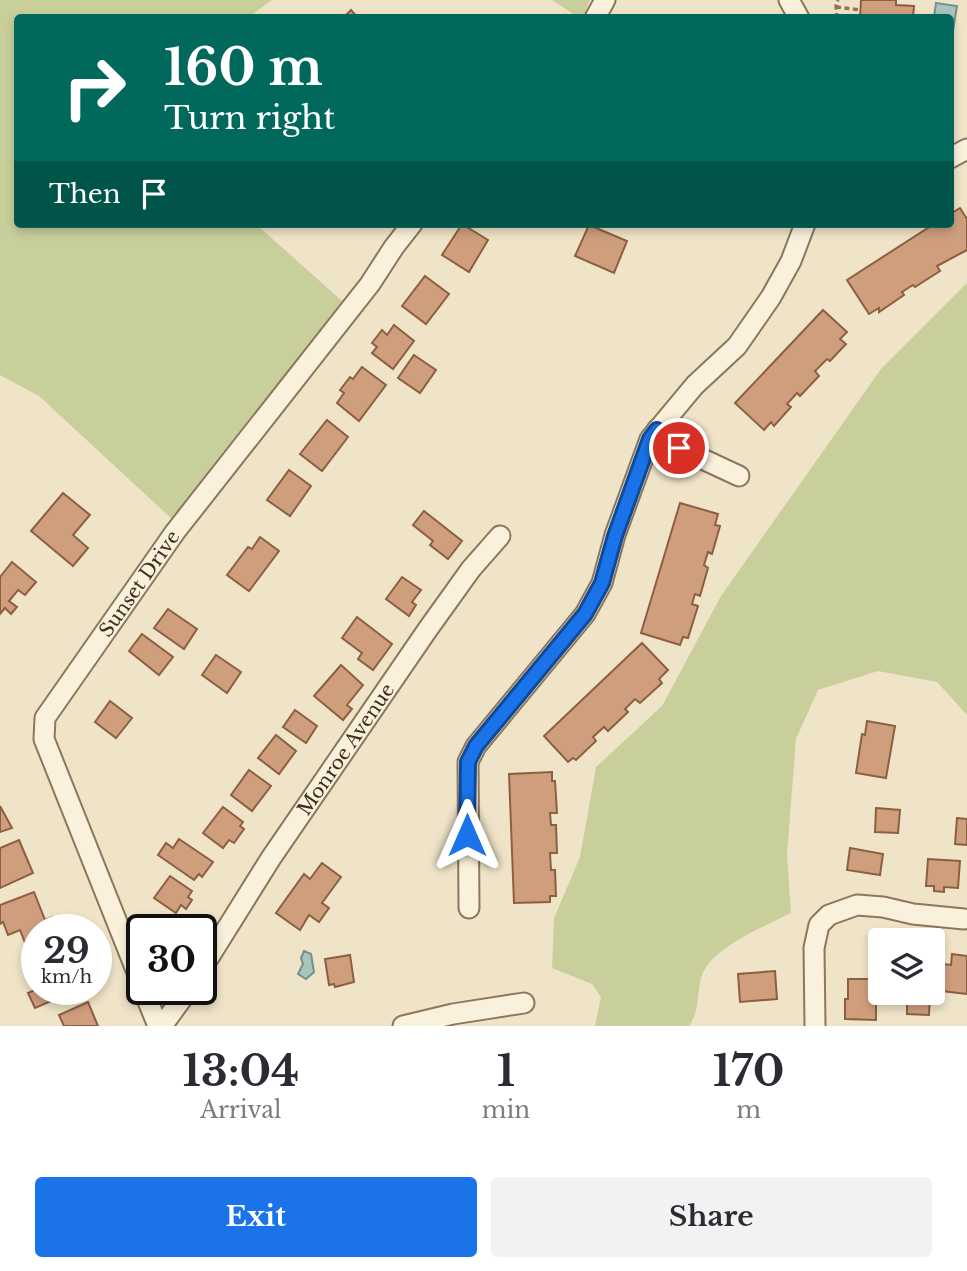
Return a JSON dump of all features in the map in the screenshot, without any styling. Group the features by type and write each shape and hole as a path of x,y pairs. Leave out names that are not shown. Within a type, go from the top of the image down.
{"street":[{"name":"Sunset Drive","path":"126,947 44,739 45,718 175,532 370,284 409,228"},
{"path":"469,908 468,762 476,746 585,614 602,583 615,536 650,439 695,385 737,346 771,297 804,228"},
{"path":"657,430 679,448 739,477"},
{"name":"Monroe Avenue","path":"217,944 271,858 421,638 471,569 500,536"},
{"path":"815,1026 814,948 819,925 829,915 858,905 964,919"},
{"path":"403,1026 453,1014 524,1003"},
{"name":"Sunset Drive","path":"150,1005 160,1026"},
{"path":"160,1026 176,1005"}],"path":[{"path":"836,14 838,0"},
{"path":"836,7 860,10"}],"green space":[{"path":"0,0 272,0 253,14 14,14 14,228 260,228 342,301 227,454 173,520 39,396 0,375"},
{"path":"552,0 590,0 584,14 574,14"},
{"path":"967,283 967,715 937,682 878,671 818,690 796,739 787,855 791,913 744,936 712,960 702,975 696,1012 689,1026 595,1026 601,997 592,984 552,968 554,918 580,857 596,767 662,706 721,596 881,369"}],"water":[{"path":"936,3 957,6 954,25 954,14 934,14"},
{"path":"304,951 311,954 314,972 306,979 298,974 303,964 301,958"}],"building":[{"path":"861,0 896,0 896,5 914,6 913,14 860,14"},
{"path":"960,208 967,219 967,250 937,266 940,271 902,292 904,295 879,312 879,308 869,314 847,280 928,228 954,228 954,212"},
{"path":"459,228 468,228 488,240 469,272 442,255"},
{"path":"588,228 596,228 627,241 614,273 575,256"},
{"path":"425,276 449,294 426,324 402,306"},
{"path":"823,310 847,332 840,339 846,344 830,361 827,359 815,371 819,376 800,396 797,393 787,404 791,407 774,426 771,422 764,430 735,403"},
{"path":"394,325 414,341 393,369 372,353 377,347 372,343 382,330 387,335"},
{"path":"414,355 436,370 420,393 398,378"},
{"path":"362,367 386,385 359,421 337,403 344,393 340,390"},
{"path":"327,420 348,437 322,471 300,454"},
{"path":"289,470 311,486 290,516 267,500"},
{"path":"63,493 90,515 73,535 88,548 73,566 31,531"},
{"path":"680,503 718,514 715,525 720,526 712,554 708,552 704,565 708,568 700,596 695,594 692,604 698,606 688,638 683,637 680,645 641,633"},
{"path":"424,511 462,541 448,559 430,545 433,541 413,525"},
{"path":"260,537 279,551 249,591 227,575 248,547 252,549"},
{"path":"12,562 36,582 25,595 18,590 9,601 17,607 11,614 5,608 0,614 0,577"},
{"path":"402,577 421,590 412,602 416,605 409,616 386,599"},
{"path":"168,609 197,629 184,649 154,628"},
{"path":"357,617 392,644 373,670 358,659 362,653 342,638"},
{"path":"142,634 173,657 159,675 129,651"},
{"path":"642,643 668,670 659,679 662,683 640,703 635,699 625,709 628,712 608,731 604,727 593,737 596,741 576,760 573,758 568,762 544,736"},
{"path":"216,655 241,672 227,693 202,675"},
{"path":"341,665 363,685 347,705 352,709 343,720 314,696"},
{"path":"110,701 132,718 116,738 95,722"},
{"path":"295,710 317,726 306,743 283,727"},
{"path":"867,721 895,726 886,778 856,773 862,734 865,735"},
{"path":"276,735 296,751 279,774 258,758"},
{"path":"249,770 271,786 252,811 231,795"},
{"path":"552,772 557,813 550,813 551,825 556,825 557,853 550,853 551,870 555,870 556,896 550,896 550,902 514,903 509,774"},
{"path":"0,806 12,828 0,832"},
{"path":"223,807 243,822 240,826 244,829 234,843 229,840 223,848 203,833"},
{"path":"876,808 900,810 898,833 875,832"},
{"path":"957,818 967,819 967,845 955,844"},
{"path":"179,839 213,862 202,877 199,874 194,880 158,855 166,843 173,848"},
{"path":"19,840 33,873 0,888 0,848"},
{"path":"850,848 883,854 880,875 847,870"},
{"path":"928,859 960,861 958,888 944,887 944,892 934,891 934,886 926,886"},
{"path":"322,863 341,877 322,903 329,908 319,922 309,915 300,930 276,913 304,874 310,879"},
{"path":"170,876 192,891 188,897 192,900 186,909 181,905 176,913 154,898"},
{"path":"34,892 43,914 21,914 21,933 20,930 8,935 3,922 0,924 0,905"},
{"path":"952,954 967,956 967,994 945,991 945,964 951,965"},
{"path":"350,955 354,982 335,987 334,984 329,985 325,959"},
{"path":"775,971 777,999 740,1002 738,974"},
{"path":"848,979 868,979 868,1005 876,1005 876,1020 845,1019 845,999 848,999"},
{"path":"81,1005 89,1005 98,1026 64,1026 59,1015"},
{"path":"907,1005 929,1005 929,1015 907,1014"}],"route":[{"path":"467,835 468,762 476,746 585,614 602,583 615,536 650,439 657,430 679,448"}]}
